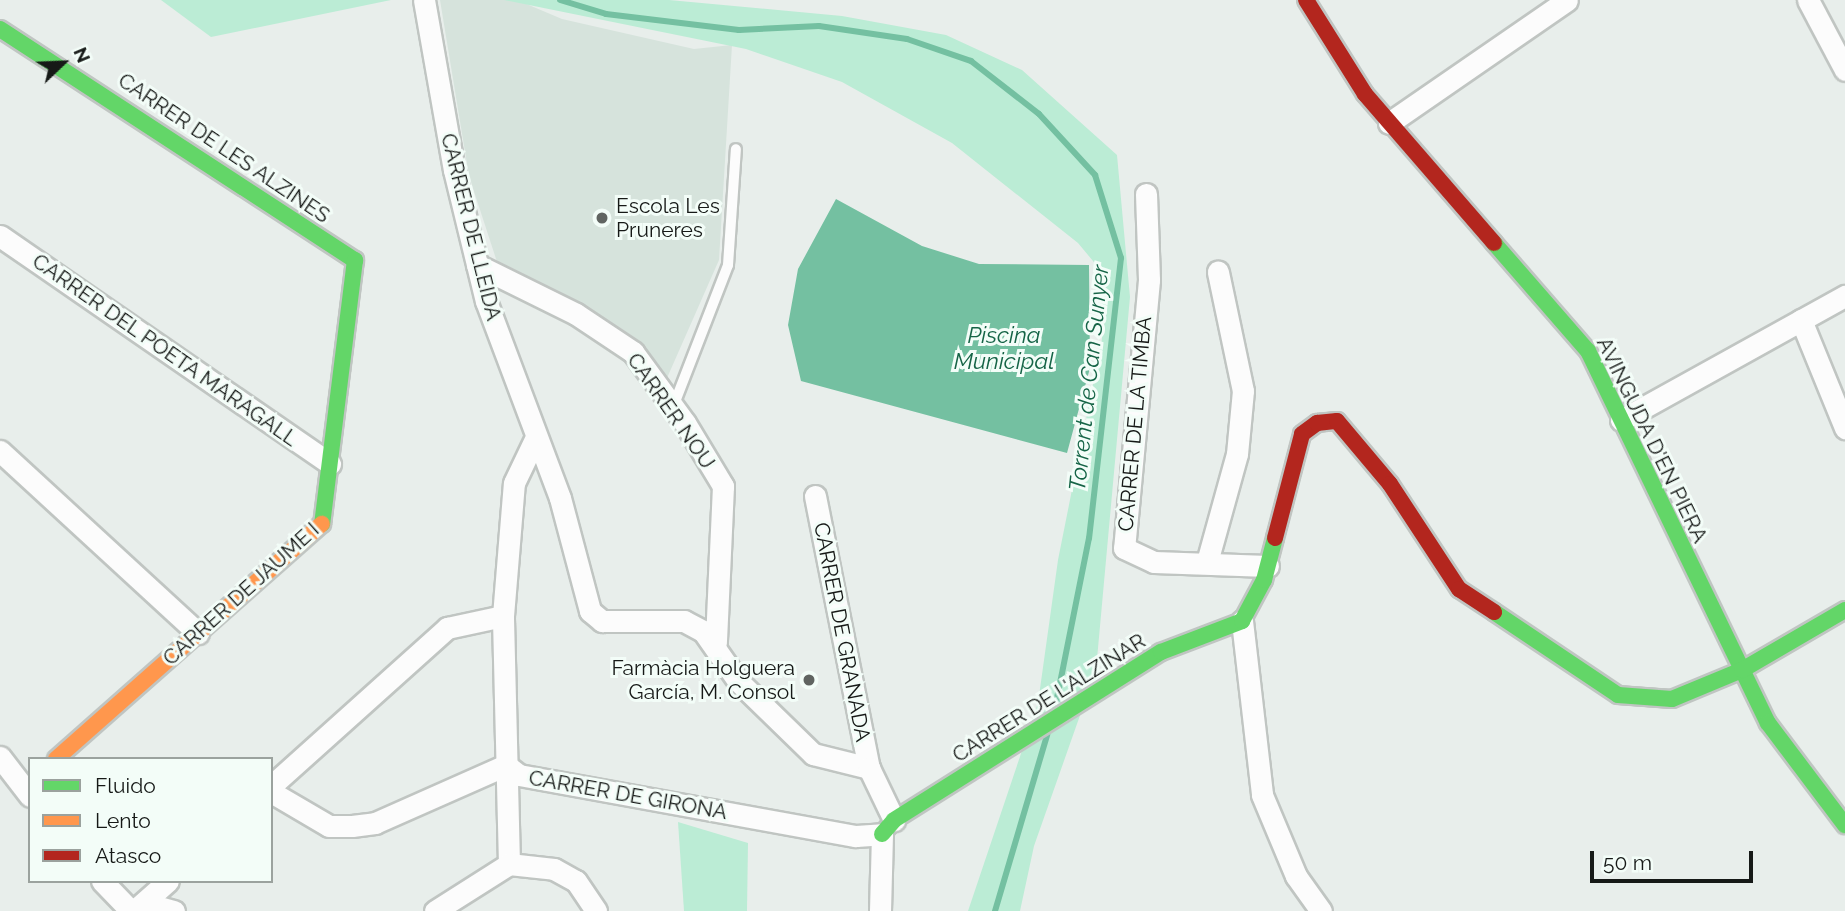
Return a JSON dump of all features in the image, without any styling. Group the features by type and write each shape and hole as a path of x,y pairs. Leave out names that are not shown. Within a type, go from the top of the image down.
{"street":[{"name":"AVINGUDA D'EN PIERA","path":"1306,0 1389,123 1588,351 1768,723 1845,824"},
{"path":"1389,123 1567,0"},
{"path":"1808,0 1845,69"},
{"name":"CARRER DE LLEIDA","path":"425,2 477,265 536,437"},
{"name":"CARRER DE LES ALZINES","path":"0,29 355,260"},
{"name":"CARRER DE LA TIMBA","path":"1146,194 1149,280 1124,548 1154,562 1268,566"},
{"name":"CARRER DEL POETA MARAGALL","path":"0,236 330,464"},
{"name":"CARRER DE JAUME I","path":"59,757 323,523 355,260"},
{"name":"CARRER NOU","path":"477,265 576,314 633,352 673,407 723,486 716,643"},
{"path":"1207,562 1237,454 1243,391 1218,272"},
{"path":"1621,420 1845,296"},
{"path":"1801,320 1845,428"},
{"path":"1321,911 1296,876 1262,795 1242,621 1268,566 1302,434 1317,423 1336,421 1390,484 1459,589 1618,695 1672,699 1742,670 1845,610"},
{"path":"509,864 503,616 514,483 536,437"},
{"name":"CARRER DE GRANADA","path":"536,437 560,498 590,611 602,621 684,621 716,643 738,681 813,754 869,768"},
{"path":"0,451 198,633"},
{"name":"CARRER DE GRANADA","path":"815,496 869,768 888,827"},
{"path":"273,784 447,628 503,616"},
{"name":"CARRER DE L'ALZINAR","path":"888,827 1161,652 1242,621"},
{"path":"0,757 28,789"},
{"name":"CARRER DE GIRONA","path":"273,793 329,825 352,826 375,823 506,765 519,775 856,836 888,827"},
{"path":"880,911 888,827"},
{"path":"435,911 509,864 554,869 576,881 596,911"},
{"path":"105,883 136,908 174,911"},
{"path":"136,908 165,883"}],"lane":[{"path":"673,407 728,265 736,149"}],"shaded area":[{"path":"161,0 391,0 211,37"},
{"name":"Escola Les Pruneres","path":"440,0 517,0 562,19 694,49 732,45 719,260 667,378 637,340 498,265 469,176"},
{"path":"504,0 669,0 842,16 946,35 1022,70 1117,155 1130,297 1096,670 1034,846 1020,911 968,911 1038,703 1058,560 1102,339 1103,273 1078,243 952,143 842,82 746,49"},
{"path":"678,822 748,843 747,911 684,911"}],"water":[{"name":"Piscina Municipal","path":"836,199 922,246 979,264 1089,265 1090,368 1067,453 801,381 788,325 798,269"}],"waterway":[{"name":"Torrent de Can Sunyer","path":"560,0 606,14 739,30 819,26 907,39 971,61 1039,114 1095,175 1121,258 1089,538 1055,708"},
{"name":"Torrent de Can Sunyer","path":"995,911 1047,735"}],"traffic: fast":[{"path":"0,29 355,260 322,524"},
{"path":"1494,243 1588,351 1768,723 1845,825"},
{"path":"882,834 894,820 1161,652 1242,621 1264,580 1275,538"},
{"path":"1494,612 1618,695 1672,699 1742,670 1845,610"}],"traffic: slow":[{"path":"58,757 322,524"}],"traffic: jam":[{"path":"1306,0 1365,94 1494,243"},
{"path":"1275,538 1302,434 1317,423 1337,421 1390,484 1459,589 1494,612"}],"place":[{"name":"Escola Les Pruneres","path":"602,218"},
{"name":"Farmàcia Holguera García, M. Consol","path":"809,680"}]}
